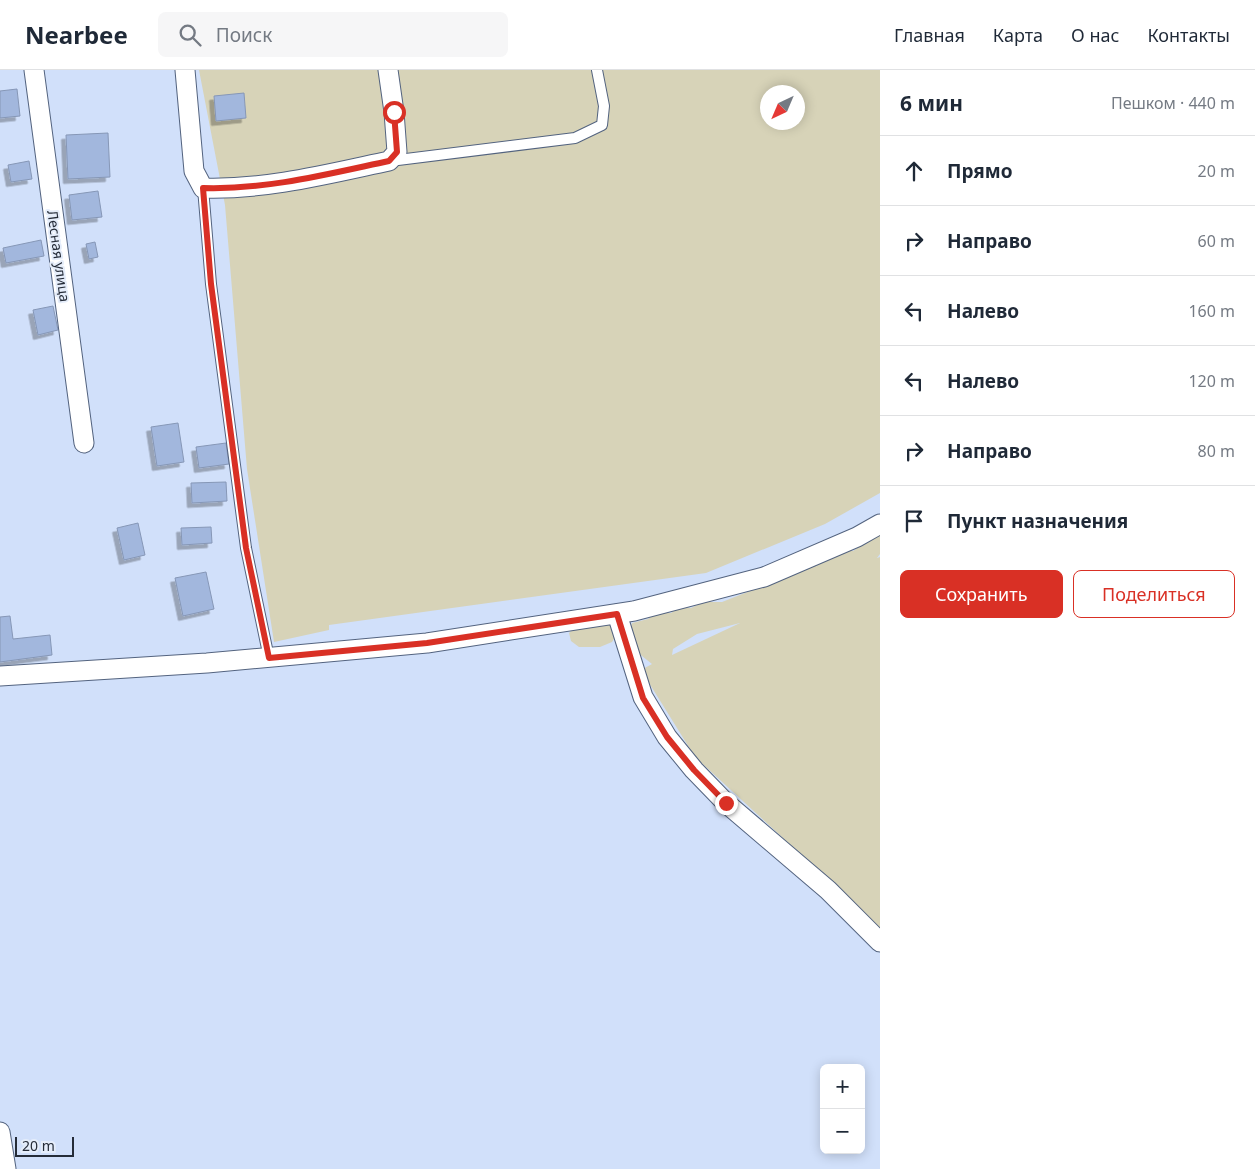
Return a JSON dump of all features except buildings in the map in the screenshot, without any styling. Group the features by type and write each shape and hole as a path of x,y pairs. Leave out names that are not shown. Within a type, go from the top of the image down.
{"street":[{"name":"Лесная улица","path":"34,70 84,443"},
{"path":"185,70 194,171 203,188 227,189 285,183 389,161 397,152 388,70"},
{"path":"0,676 207,663 427,643 617,614 764,577 880,524"},
{"path":"617,614 643,698 667,737 694,770 726,803 828,890 880,942"},
{"path":"0,1132 6,1169"}],"lane":[{"path":"389,161 575,138 602,125 604,106 597,70"},
{"path":"203,188 211,284 245,538 269,658"}],"shaded area":[{"path":"199,70 880,70 880,493 825,524 706,573 329,625 329,630 274,642 247,469 225,205"},
{"path":"880,535 880,554 877,558 880,557 880,939 834,885 695,757 641,670 652,664 637,652 629,632 632,623 648,619 656,613 671,613 679,607 691,608 703,602 722,602 793,574 838,550 853,551","holes":["740,623 672,655 673,649 697,634"]},
{"path":"606,621 615,627 618,632 612,642 600,647 579,647 571,641 569,633 575,627"}],"route":[{"path":"394,112 397,152 389,161 285,183 227,189 203,188 211,284 246,548 269,658 427,643 617,614 643,698 667,737 694,770 726,803"}]}
